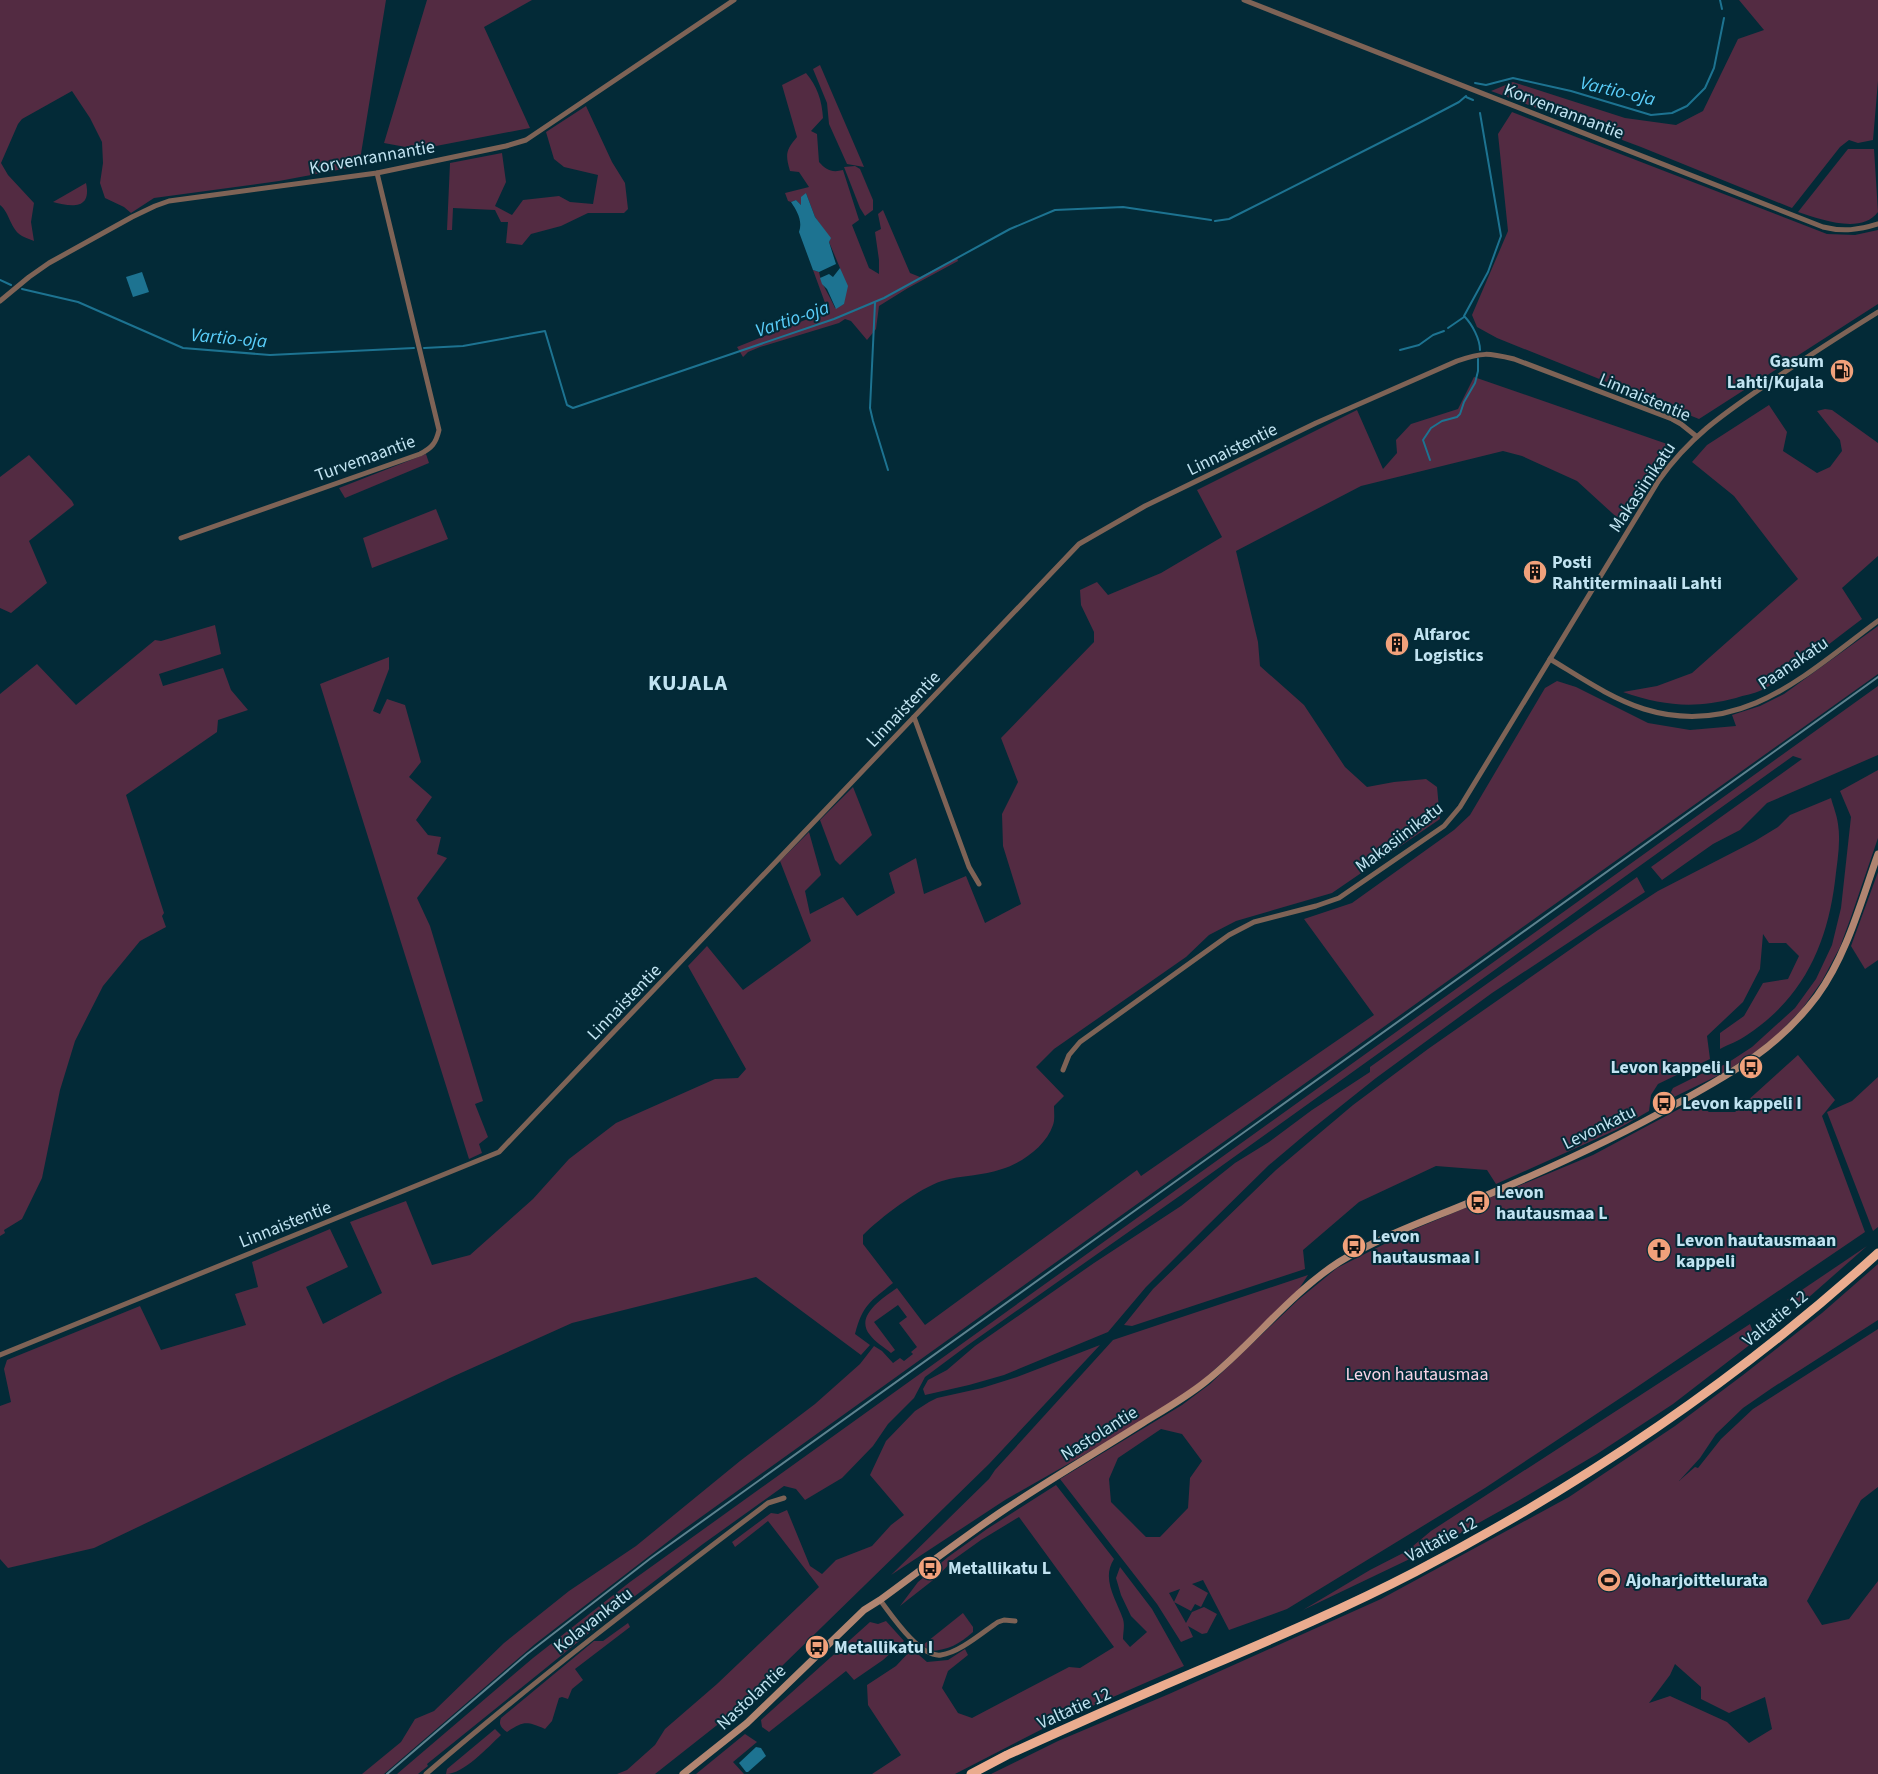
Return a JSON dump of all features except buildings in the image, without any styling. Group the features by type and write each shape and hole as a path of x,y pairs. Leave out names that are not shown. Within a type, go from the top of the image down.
{"highway":[{"name":"Valtatie 12","path":"971,1774 1016,1751 1366,1596 1466,1545 1514,1518 1564,1489 1679,1413 1774,1341 1878,1253"}],"main road":[{"name":"Levonkatu","path":"1322,1274 1352,1254 1397,1232 1473,1201 1627,1131 1719,1081 1762,1053 1791,1027 1819,993 1843,948 1878,854"},
{"name":"Nastolantie","path":"683,1774 747,1724 864,1610 1002,1511 1179,1401 1207,1380 1322,1274"}],"street":[{"name":"Korvenrannantie","path":"0,301 49,263 155,206 184,199 377,173 506,146 526,140 734,0"},
{"name":"Korvenrannantie","path":"1244,0 1824,227 1845,230 1878,224"},
{"name":"Turvemaantie","path":"181,538 420,454 429,450 436,442 439,430 377,173"},
{"name":"Linnaistentie","path":"0,1355 499,1152 1079,544 1145,506 1316,423 1457,361 1490,353 1514,359 1672,419 1686,427 1696,436 1777,377 1878,312"},
{"name":"Makasiinikatu","path":"1063,1070 1069,1055 1080,1042 1229,935 1254,922 1339,898 1444,826 1460,807 1659,480 1678,455 1696,436"},
{"name":"Paanakatu","path":"1550,660 1612,696 1645,709 1678,715 1718,714 1735,711 1767,699 1797,680 1878,621"},
{"path":"914,717 969,867 978,884"},
{"name":"Kolavankatu","path":"428,1774 580,1646 768,1504 784,1498"},
{"path":"880,1600 923,1651 940,1656 954,1651 998,1622 1004,1620 1015,1621"}],"green space":[{"path":"0,0 386,0 359,166 279,181 154,198 131,213 124,207 105,198 100,183 103,163 102,142 90,118 72,91 22,119 1,163 8,175 34,203 31,222 34,241 25,237 18,233 0,205"},
{"path":"427,0 532,0 484,27 530,128 436,146 427,151 384,143"},
{"path":"1739,0 1878,0 1878,81 1873,140 1858,143 1849,140 1840,147 1792,208 1641,147 1491,91 1513,82 1625,118 1676,125 1703,111 1738,39 1764,30"},
{"path":"820,65 864,167 847,164 829,124 827,103 813,69"},
{"path":"806,73 816,88 822,111 823,118 811,131 817,134 819,162 829,170 843,170 859,220 852,225 869,268 879,274 875,232 881,229 878,214 883,210 910,273 920,277 957,258 958,261 879,306 876,329 867,340 851,321 845,319 839,323 760,347 748,352 743,357 737,347 828,311 813,270 819,272 835,308 844,304 840,268 829,242 830,238 815,217 806,193 801,205 796,200 788,201 785,193 809,187 799,172 790,171 788,165 787,156 791,145 797,137 782,85"},
{"path":"586,106 612,162 625,183 628,209 624,213 588,213 561,226 531,234 522,245 506,243 508,222 501,222 495,210 453,208 452,230 447,230 450,163 502,153 506,182 495,206 512,215 523,200 559,196 570,202 593,204 598,175 564,167 554,159 546,132"},
{"path":"1512,112 1827,234 1855,235 1878,230 1878,304 1699,419 1497,338 1477,327 1472,315 1508,231 1498,134"},
{"path":"1848,149 1874,149 1878,212 1871,219 1851,224 1828,221 1798,212"},
{"path":"855,166 860,169 873,200 873,210 865,216 844,167"},
{"path":"86,183 87,192 83,202 67,205 53,202"},
{"path":"1474,377 1670,445 1623,523 1577,481 1522,456 1503,451 1361,486 1236,551 1258,642 1260,666 1304,705 1345,767 1367,787 1426,779 1437,787 1440,819 1332,893 1236,921 1209,935 1186,957 1054,1049 1036,1067 1064,1096 1054,1106 1053,1125 1050,1133 1039,1147 1017,1163 1002,1169 949,1179 922,1190 879,1220 863,1235 863,1244 893,1283 868,1304 861,1316 855,1334 870,1345 861,1355 756,1277 572,1323 452,1377 94,1548 8,1568 0,1559 0,1406 11,1402 4,1369 7,1360 140,1306 161,1350 246,1325 235,1294 258,1287 252,1262 330,1229 348,1267 306,1287 323,1324 382,1293 350,1222 406,1201 432,1265 470,1255 533,1199 569,1159 616,1123 715,1079 738,1078 746,1069 688,966 707,946 743,990 811,941 780,861 809,832 821,875 805,891 810,914 843,897 857,916 895,893 889,873 916,858 924,894 966,876 985,923 1021,904 1003,846 1002,814 1018,782 1001,738 1094,642 1094,632 1081,605 1080,590 1097,582 1108,595 1161,573 1222,537 1197,490 1357,410 1383,469 1397,453 1396,440 1411,424 1458,409"},
{"path":"1769,405 1787,432 1783,451 1817,473 1830,467 1842,451 1840,440 1817,411 1832,410 1878,443 1878,556 1842,588 1862,619 1788,675 1756,693 1693,705 1666,703 1623,692 1657,686 1692,673 1798,579 1734,496 1692,462 1707,445"},
{"path":"426,454 429,463 345,498 339,488"},
{"path":"29,455 74,505 29,541 47,583 11,613 0,608 0,477"},
{"path":"436,509 448,539 372,568 363,538"},
{"path":"215,625 221,654 159,674 163,686 223,668 231,690 248,710 218,720 217,732 126,795 164,913 162,916 166,927 140,941 103,986 75,1041 60,1090 42,1178 22,1219 4,1230 5,1233 0,1236 0,694 37,664 76,705 155,640 161,641"},
{"path":"1878,626 1878,674 683,1530 535,1644 384,1774 362,1774 401,1742 415,1719 434,1711 504,1643 569,1591 636,1546 740,1461 815,1404 860,1364 874,1346 882,1351 893,1363 900,1358 904,1361 913,1354 911,1352 917,1347 899,1323 907,1317 898,1305 874,1322 895,1350 891,1353 870,1335 866,1328 866,1321 868,1314 878,1302 897,1288 925,1325 1137,1170 1141,1176 1374,1015 1304,919 1352,903 1454,830 1470,815 1545,688 1557,681 1576,687 1648,723 1690,730 1736,726 1732,715 1760,706 1784,694"},
{"path":"389,657 389,669 373,711 380,714 387,699 405,705 421,762 409,777 432,797 416,820 428,835 441,837 437,854 447,858 417,898 430,926 483,1101 475,1104 488,1137 479,1144 482,1153 469,1159 320,684"},
{"path":"1878,686 1878,755 1767,803 1740,830 1713,844 1662,880 1651,867 1802,759 1793,756 925,1377 914,1398 888,1424 873,1446 842,1478 805,1500 796,1489 784,1486 635,1596 427,1764 428,1766 418,1774 397,1774 533,1658 630,1582"},
{"path":"1878,770 1878,838 1840,947 1822,981 1802,1009 1777,1035 1750,1056 1721,1074 1670,1099 1673,1088 1726,1064 1752,1047 1795,1008 1816,979 1832,945 1841,908 1851,817 1840,791"},
{"path":"853,787 872,835 840,865 835,860 820,820"},
{"path":"1831,798 1839,831 1835,881 1826,927 1809,968 1797,987 1767,1020 1744,1037 1720,1049 1720,1033 1744,1016 1763,983 1788,979 1799,956 1786,943 1769,943 1763,934 1760,969 1743,1002 1707,1036 1710,1059 1658,1084 1651,1095 1649,1111 1616,1130 1496,1184 1487,1170 1436,1166 1359,1202 1303,1250 1305,1269 1132,1326 1124,1325 1153,1289 1276,1170 1353,1105 1428,1049 1598,930 1658,891 1755,841 1778,827 1790,815"},
{"path":"1878,872 1878,960 1865,969 1851,946"},
{"path":"1637,877 1645,892 1492,993 1376,1078 1269,1165 1146,1287 1108,1332 1004,1375 925,1395 923,1389 928,1380 947,1370 975,1346 1094,1263 1181,1206 1235,1163 1269,1142 1312,1110 1370,1072 1370,1067"},
{"name":"Levon hautausmaa","path":"1798,1055 1835,1100 1822,1116 1865,1232 1485,1488 1287,1609 1229,1630 1203,1580 1192,1584 1208,1593 1201,1607 1195,1604 1191,1611 1174,1602 1186,1623 1192,1612 1204,1607 1217,1614 1207,1633 1202,1634 1188,1626 1193,1637 1181,1642 1157,1604 1060,1479 1182,1405 1210,1384 1298,1300 1337,1268 1410,1231 1593,1155 1694,1101 1709,1112 1735,1112","holes":["1161,1429 1182,1434 1202,1461 1190,1478 1188,1508 1160,1537 1146,1537 1111,1502 1109,1479 1118,1458","1180,1589 1174,1602 1169,1593"]},
{"path":"1878,1077 1878,1227 1873,1231 1827,1112 1852,1101"},
{"path":"1867,1246 1800,1305 1787,1300"},
{"path":"1878,1264 1878,1320 1743,1408 1716,1434 1700,1458 1679,1481 1695,1467 1698,1468 1721,1439 1753,1409 1878,1329 1878,1487 1861,1500 1807,1601 1822,1625 1849,1619 1878,1581 1878,1774 991,1774 1058,1741 1169,1694 1381,1599 1569,1497 1675,1426 1822,1313","holes":["1675,1664 1701,1687 1701,1699 1729,1713 1765,1697 1772,1729 1749,1743 1727,1722 1670,1696 1649,1703 1670,1675"]},
{"path":"1308,1275 1297,1292 1234,1352 1205,1378 1178,1398 1103,1444 1005,1500 891,1575 989,1479 995,1470 1113,1340"},
{"path":"1750,1324 1756,1340 1673,1404 1597,1454 1439,1545 1303,1610 1370,1570 1407,1551 1431,1531"},
{"path":"1100,1345 989,1464 740,1707 655,1774 617,1774 627,1770 655,1745 665,1729 717,1684 819,1587 768,1521 735,1547 732,1542 771,1513 778,1514 787,1510 810,1566 822,1574 836,1560 872,1546 891,1525 904,1515 870,1475 886,1441 915,1411 937,1398 982,1388 1017,1377"},
{"path":"1056,1485 1114,1559 1110,1566 1109,1582 1124,1621 1123,1639 1130,1647 1147,1632 1131,1616 1121,1595 1116,1578 1120,1567 1152,1609 1184,1666 1058,1721 955,1774 872,1774 901,1755 868,1705 867,1685 896,1666 912,1649 927,1662 948,1660 965,1649 968,1655 948,1671 942,1688 958,1713 972,1718 1069,1667 1080,1668 1114,1647 1019,1517 953,1560 937,1577 900,1606 918,1582 948,1557 987,1529"},
{"path":"963,1613 973,1627 973,1632 968,1636 953,1646 943,1649 930,1651 923,1645"},
{"path":"886,1621 904,1641 883,1660 854,1680 846,1671 769,1732 762,1727 761,1720 870,1622 878,1624"},
{"path":"628,1623 630,1627 575,1669 583,1680 572,1689 568,1699 559,1698 552,1721 545,1729 525,1723 507,1732 502,1728 500,1724 501,1718 594,1641 603,1641"},
{"path":"495,1729 501,1735 483,1753 460,1770 446,1774 447,1769"},
{"path":"745,1734 757,1742 733,1762 744,1774 696,1774"}],"water":[{"path":"806,193 815,217 831,238 829,242 836,264 819,272 813,270 799,232 799,216 791,202 796,200 801,205 801,197"},
{"path":"840,268 848,286 844,304 836,309 820,278 829,274 833,277"},
{"path":"142,272 149,292 133,297 126,277"},
{"path":"756,1747 761,1748 766,1756 746,1772 739,1763"}],"waterway":[{"name":"Vartio-oja","path":"1720,0 1722,9"},
{"name":"Vartio-oja","path":"1475,83 1486,85 1513,78 1571,91 1651,115 1672,113 1687,106 1705,88 1714,68 1724,18"},
{"name":"Vartio-oja","path":"1215,221 1229,219 1419,123 1459,102 1466,96"},
{"path":"1466,97 1473,100"},
{"path":"1480,113 1501,236 1488,272 1464,316 1475,332 1480,350"},
{"name":"Vartio-oja","path":"424,348 463,346 545,331 567,405 573,408 834,319 884,298 1010,229 1055,210 1123,207 1211,220"},
{"name":"Vartio-oja","path":"0,280 11,285"},
{"name":"Vartio-oja","path":"22,289 78,302 183,348 270,355 414,348"},
{"path":"875,303 870,408 888,470"},
{"path":"1448,328 1464,317"},
{"path":"1400,350 1419,345 1433,335 1444,331"},
{"path":"1430,460 1423,440 1431,428 1442,421 1457,417 1460,414 1464,402 1475,383 1478,359"}],"railway":[{"path":"387,1774 527,1654 651,1558 1878,677"}],"place":[{"name":"Gasum Lahti/Kujala","path":"1842,371"},
{"name":"Posti Rahtiterminaali Lahti","path":"1535,572"},
{"name":"Alfaroc Logistics","path":"1397,644"},
{"name":"Levon kappeli L","path":"1751,1067"},
{"name":"Levon kappeli I","path":"1664,1103"},
{"name":"Levon hautausmaa L","path":"1478,1202"},
{"name":"Levon hautausmaa I","path":"1354,1246"},
{"name":"Levon hautausmaan kappeli","path":"1659,1250"},
{"name":"Metallikatu L","path":"930,1568"},
{"name":"Ajoharjoittelurata","path":"1609,1580"},
{"name":"Metallikatu I","path":"817,1647"}],"district":[{"name":"KUJALA","path":"688,682"}]}
